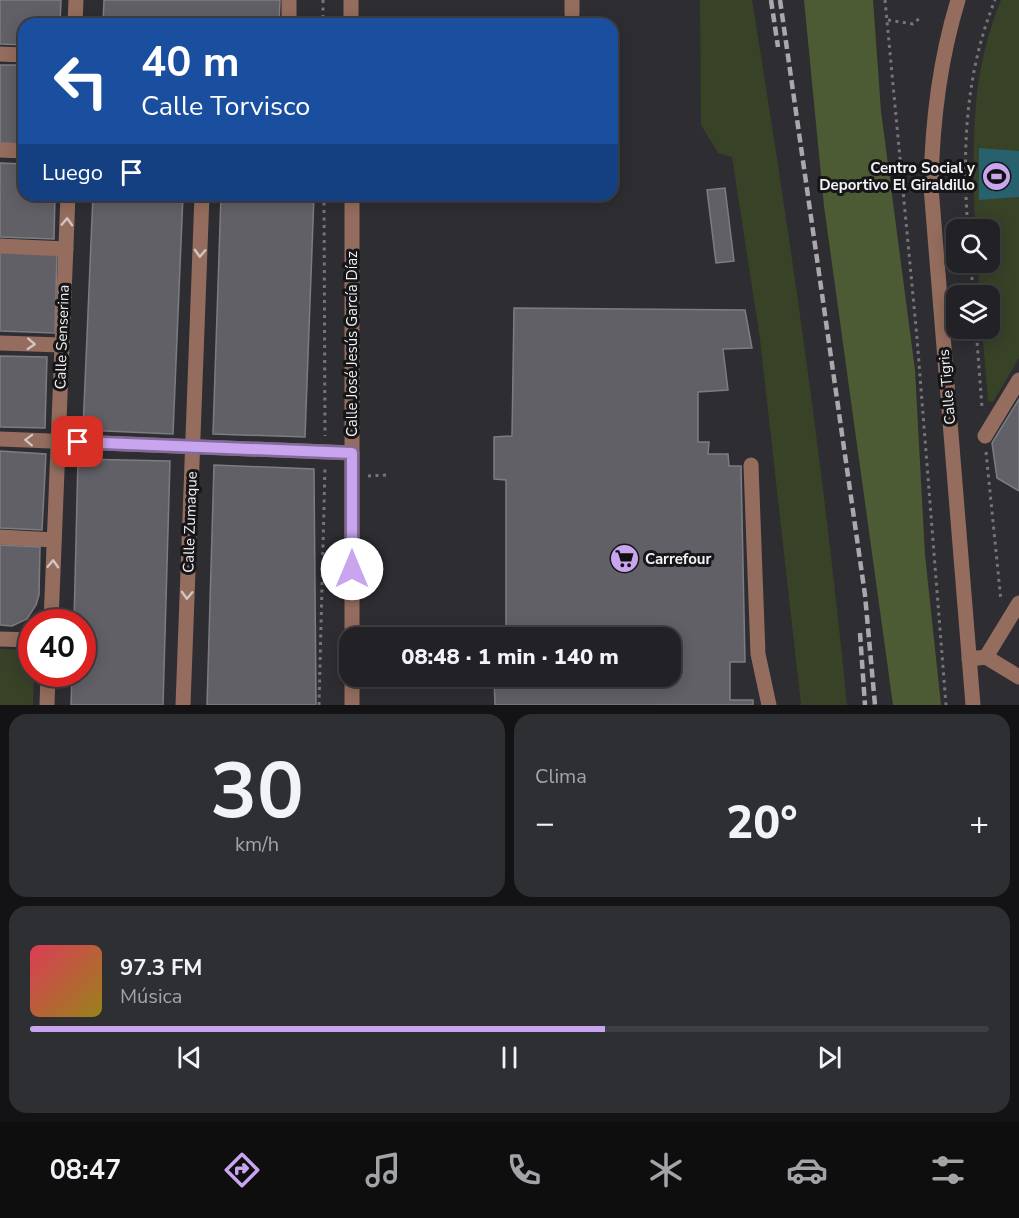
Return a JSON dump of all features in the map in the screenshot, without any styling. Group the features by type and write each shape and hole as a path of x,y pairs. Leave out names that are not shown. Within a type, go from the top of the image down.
{"street":[{"path":"75,18 76,0"},
{"path":"289,18 290,0"},
{"path":"351,0 351,18"},
{"name":"Calle Tigris","path":"958,0 938,77 932,132 931,187 973,705"},
{"path":"0,54 18,55"},
{"path":"0,150 18,151"},
{"name":"Calle Senserina","path":"51,609 68,201"},
{"name":"Calle Zumaque","path":"183,705 202,201"},
{"name":"Calle José Jesús García Díaz","path":"352,201 352,627"},
{"path":"0,246 66,249"},
{"path":"0,343 62,345"},
{"path":"985,436 1019,380"},
{"path":"0,439 352,453"},
{"path":"751,465 758,654 770,705"},
{"path":"0,537 54,540"},
{"path":"986,657 1019,603"},
{"path":"0,639 18,640"},
{"path":"969,659 986,657 1019,677"},
{"path":"47,705 48,687"},
{"path":"352,687 352,705"}],"path":[{"path":"323,0 323,18"},
{"path":"885,0 917,338 946,705"},
{"path":"967,219 964,157 967,111 982,34 995,0"},
{"path":"888,21 913,24 922,16"},
{"path":"977,339 1004,626"}],"green space":[{"path":"700,0 752,0 805,352 828,528 847,705 801,705 760,339 732,157 718,153 701,125"},
{"path":"804,0 873,0 881,111 915,370 925,555 941,705 893,705 824,206"},
{"name":"Centro Social y Deportivo El Giraldillo","path":"1001,0 1019,0 1019,358 993,402 988,401 983,339 1000,339 1000,285 979,285 978,273 1000,273 1000,219 975,219 974,170 978,85 991,29"},
{"path":"0,649 18,650 18,687 34,687 33,705 0,705"}],"water":[{"path":"979,148 1019,151 1019,197 979,200"}],"building":[{"path":"0,0 61,0 60,18 18,18 18,45 0,44"},
{"path":"104,0 280,0 279,18 103,18"},
{"path":"0,65 18,65 18,144 0,143"},
{"path":"0,163 18,164 18,201 55,201 54,239 0,237"},
{"path":"725,188 734,261 716,263 707,190"},
{"path":"93,201 183,201 173,434 83,430"},
{"path":"221,201 314,201 305,437 213,434"},
{"path":"0,252 57,254 55,333 0,331"},
{"name":"Carrefour","path":"514,308 745,310 752,348 723,349 728,390 698,392 698,442 709,442 708,454 728,454 729,466 741,466 745,662 730,662 730,700 753,700 753,705 495,705 494,687 681,687 681,627 506,627 506,480 494,479 494,437 512,436"},
{"path":"0,356 47,357 45,428 0,427"},
{"path":"1019,399 1019,491 997,478 992,443"},
{"path":"0,451 46,454 42,530 0,528"},
{"path":"78,459 170,461 163,705 71,705 72,687 96,687 96,609 74,609"},
{"path":"214,465 314,469 316,705 207,705"},
{"path":"0,545 40,547 39,595 36,605 33,609 18,609 18,623 12,626 0,625"}],"railway":[{"path":"771,0 778,47"},
{"path":"780,0 865,595 875,705"},
{"path":"860,633 865,705"}],"place":[{"name":"Centro Social y Deportivo El Giraldillo","path":"996,177"},
{"name":"Carrefour","path":"624,559"}],"route":[{"path":"78,442 352,453 352,569"}]}
